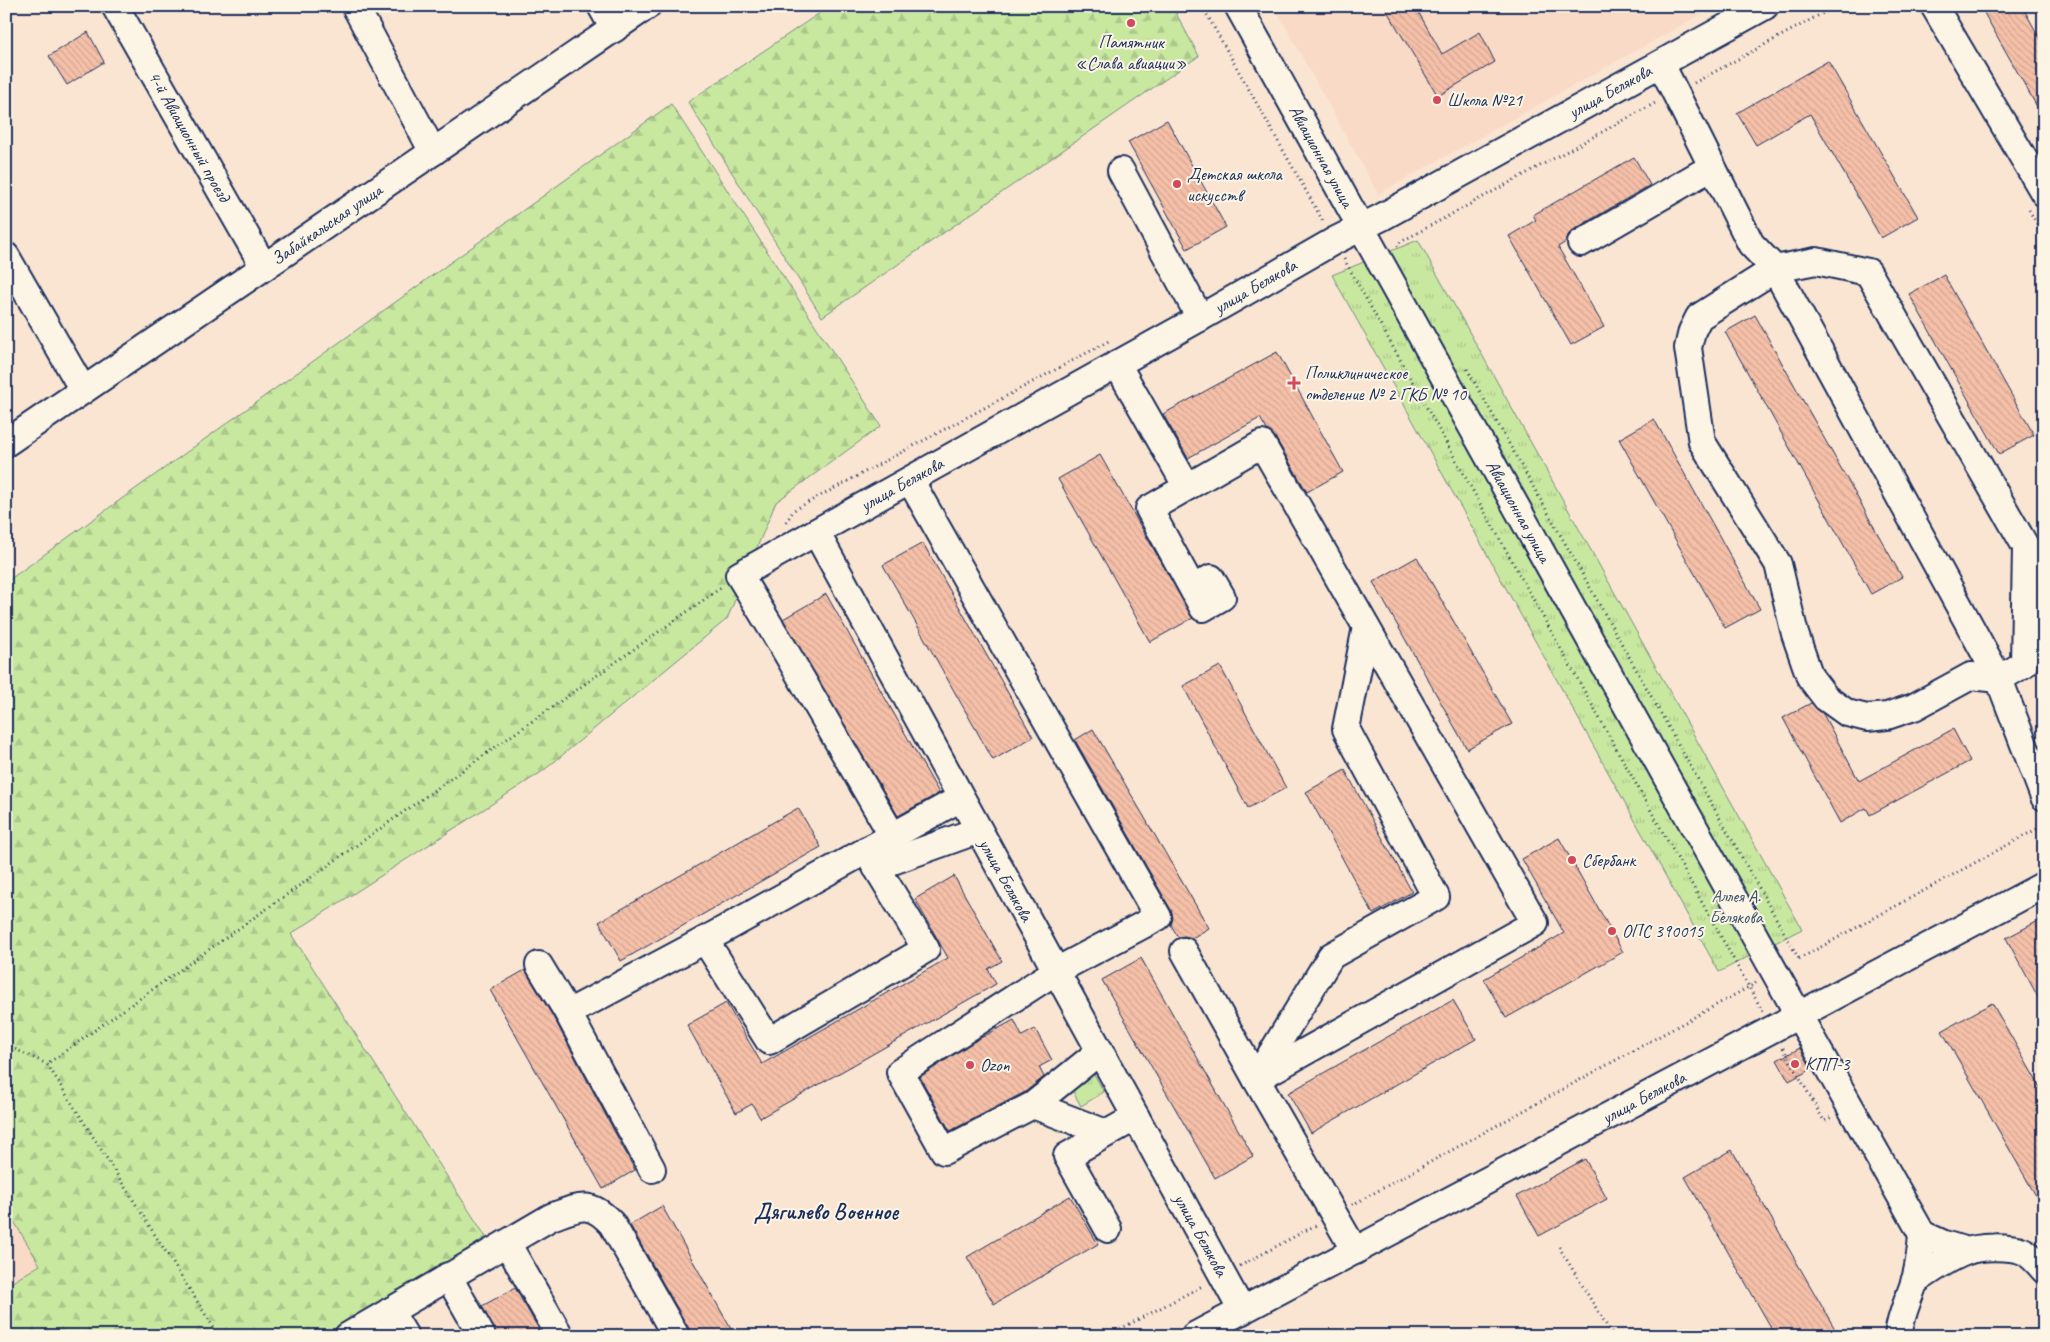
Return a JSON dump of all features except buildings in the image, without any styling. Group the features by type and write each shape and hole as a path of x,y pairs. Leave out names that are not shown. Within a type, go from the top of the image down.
{"street":[{"name":"4-й Авиационный проезд","path":"115,6 264,267"},
{"path":"356,6 433,152"},
{"path":"600,6 614,29"},
{"name":"Забайкальская улица","path":"6,443 646,6"},
{"name":"Авиационная улица","path":"1238,6 1798,1015 1922,1234"},
{"name":"улица Белякова","path":"1242,1311 816,532 910,480 1113,352 1200,318 1324,230 1362,228 1764,6"},
{"path":"1934,6 2044,193"},
{"path":"1661,64 1751,244 1775,269 1999,679 2044,796"},
{"path":"1581,243 1712,167"},
{"path":"1121,171 1200,318"},
{"path":"6,256 84,390"},
{"path":"1816,261 1868,272 2026,547 2024,664 1999,679 1971,676 1914,707 1887,716 1868,718 1847,713 1826,698 1810,677 1796,634 1778,564 1702,442 1688,348 1692,331 1699,317 1775,269 1816,261"},
{"path":"1113,352 1186,487"},
{"path":"1193,588 1149,509 1262,444 1535,923 1256,1079"},
{"path":"910,480 1158,918 1056,971 900,1072 944,1151 1033,1105 1100,1051"},
{"path":"816,532 739,575 892,835"},
{"path":"1256,1079 1331,956 1436,897 1346,729 1366,627"},
{"path":"871,858 892,835 961,798"},
{"path":"568,1013 705,940 871,858 979,830"},
{"path":"705,940 769,1041 926,949 871,858"},
{"name":"улица Белякова","path":"1194,1336 2044,885"},
{"path":"1184,951 1355,1251"},
{"path":"538,965 568,1013 652,1169"},
{"path":"1033,1105 1106,1133"},
{"path":"1108,1229 1067,1156 1136,1116"},
{"path":"348,1336 448,1276 558,1214 581,1207 600,1211 612,1224 676,1336"},
{"path":"1898,1336 1903,1308 1914,1282 1919,1262 1922,1234 1944,1244 1967,1251"},
{"path":"507,1243 560,1336"},
{"path":"1914,1282 1942,1262 1967,1251 2003,1248 2034,1252 2044,1270"},
{"path":"448,1276 482,1336"},
{"path":"390,1311 405,1336"}],"path":[{"path":"1202,6 1324,230 1824,1121 1850,1107"},
{"path":"1402,253 1397,244 1836,6"},
{"path":"781,551 786,522 794,510 1113,352"},
{"path":"1465,365 1799,959 2044,825"},
{"path":"47,1064 739,575"},
{"path":"1344,1209 1749,986"},
{"path":"6,1045 47,1064 219,1336"},
{"path":"1107,1336 1318,1223"},
{"path":"1559,1247 1613,1336"}],"shaded area":[{"name":"Школа №21","path":"1274,6 1716,6 1378,194"},
{"path":"6,1208 40,1265 6,1286"}],"green space":[{"path":"830,6 1172,6 1199,56 822,317 688,102"},
{"path":"671,104 881,426 776,502 727,619 543,771 291,934 486,1237 334,1336 6,1336 6,1286 40,1265 6,1208 6,582"},
{"name":"Аллея А. Белякова","path":"1418,240 1802,929 1719,972 1332,275"},
{"path":"1091,1069 1104,1092 1081,1106 1068,1083"}],"place":[{"name":"Памятник «Слава авиации»","path":"1131,23"},
{"name":"Школа №21","path":"1437,100"},
{"name":"Детская школа искусств","path":"1177,184"},
{"name":"Поликлиническое отделение № 2 ГКБ № 10","path":"1294,383"},
{"name":"Сбербанк","path":"1572,860"},
{"name":"ОПС 390015","path":"1612,931"},
{"name":"КПП-3","path":"1795,1064"},
{"name":"Ozon","path":"970,1065"}],"district":[{"name":"Дягилево Военное","path":"826,1211"}]}
